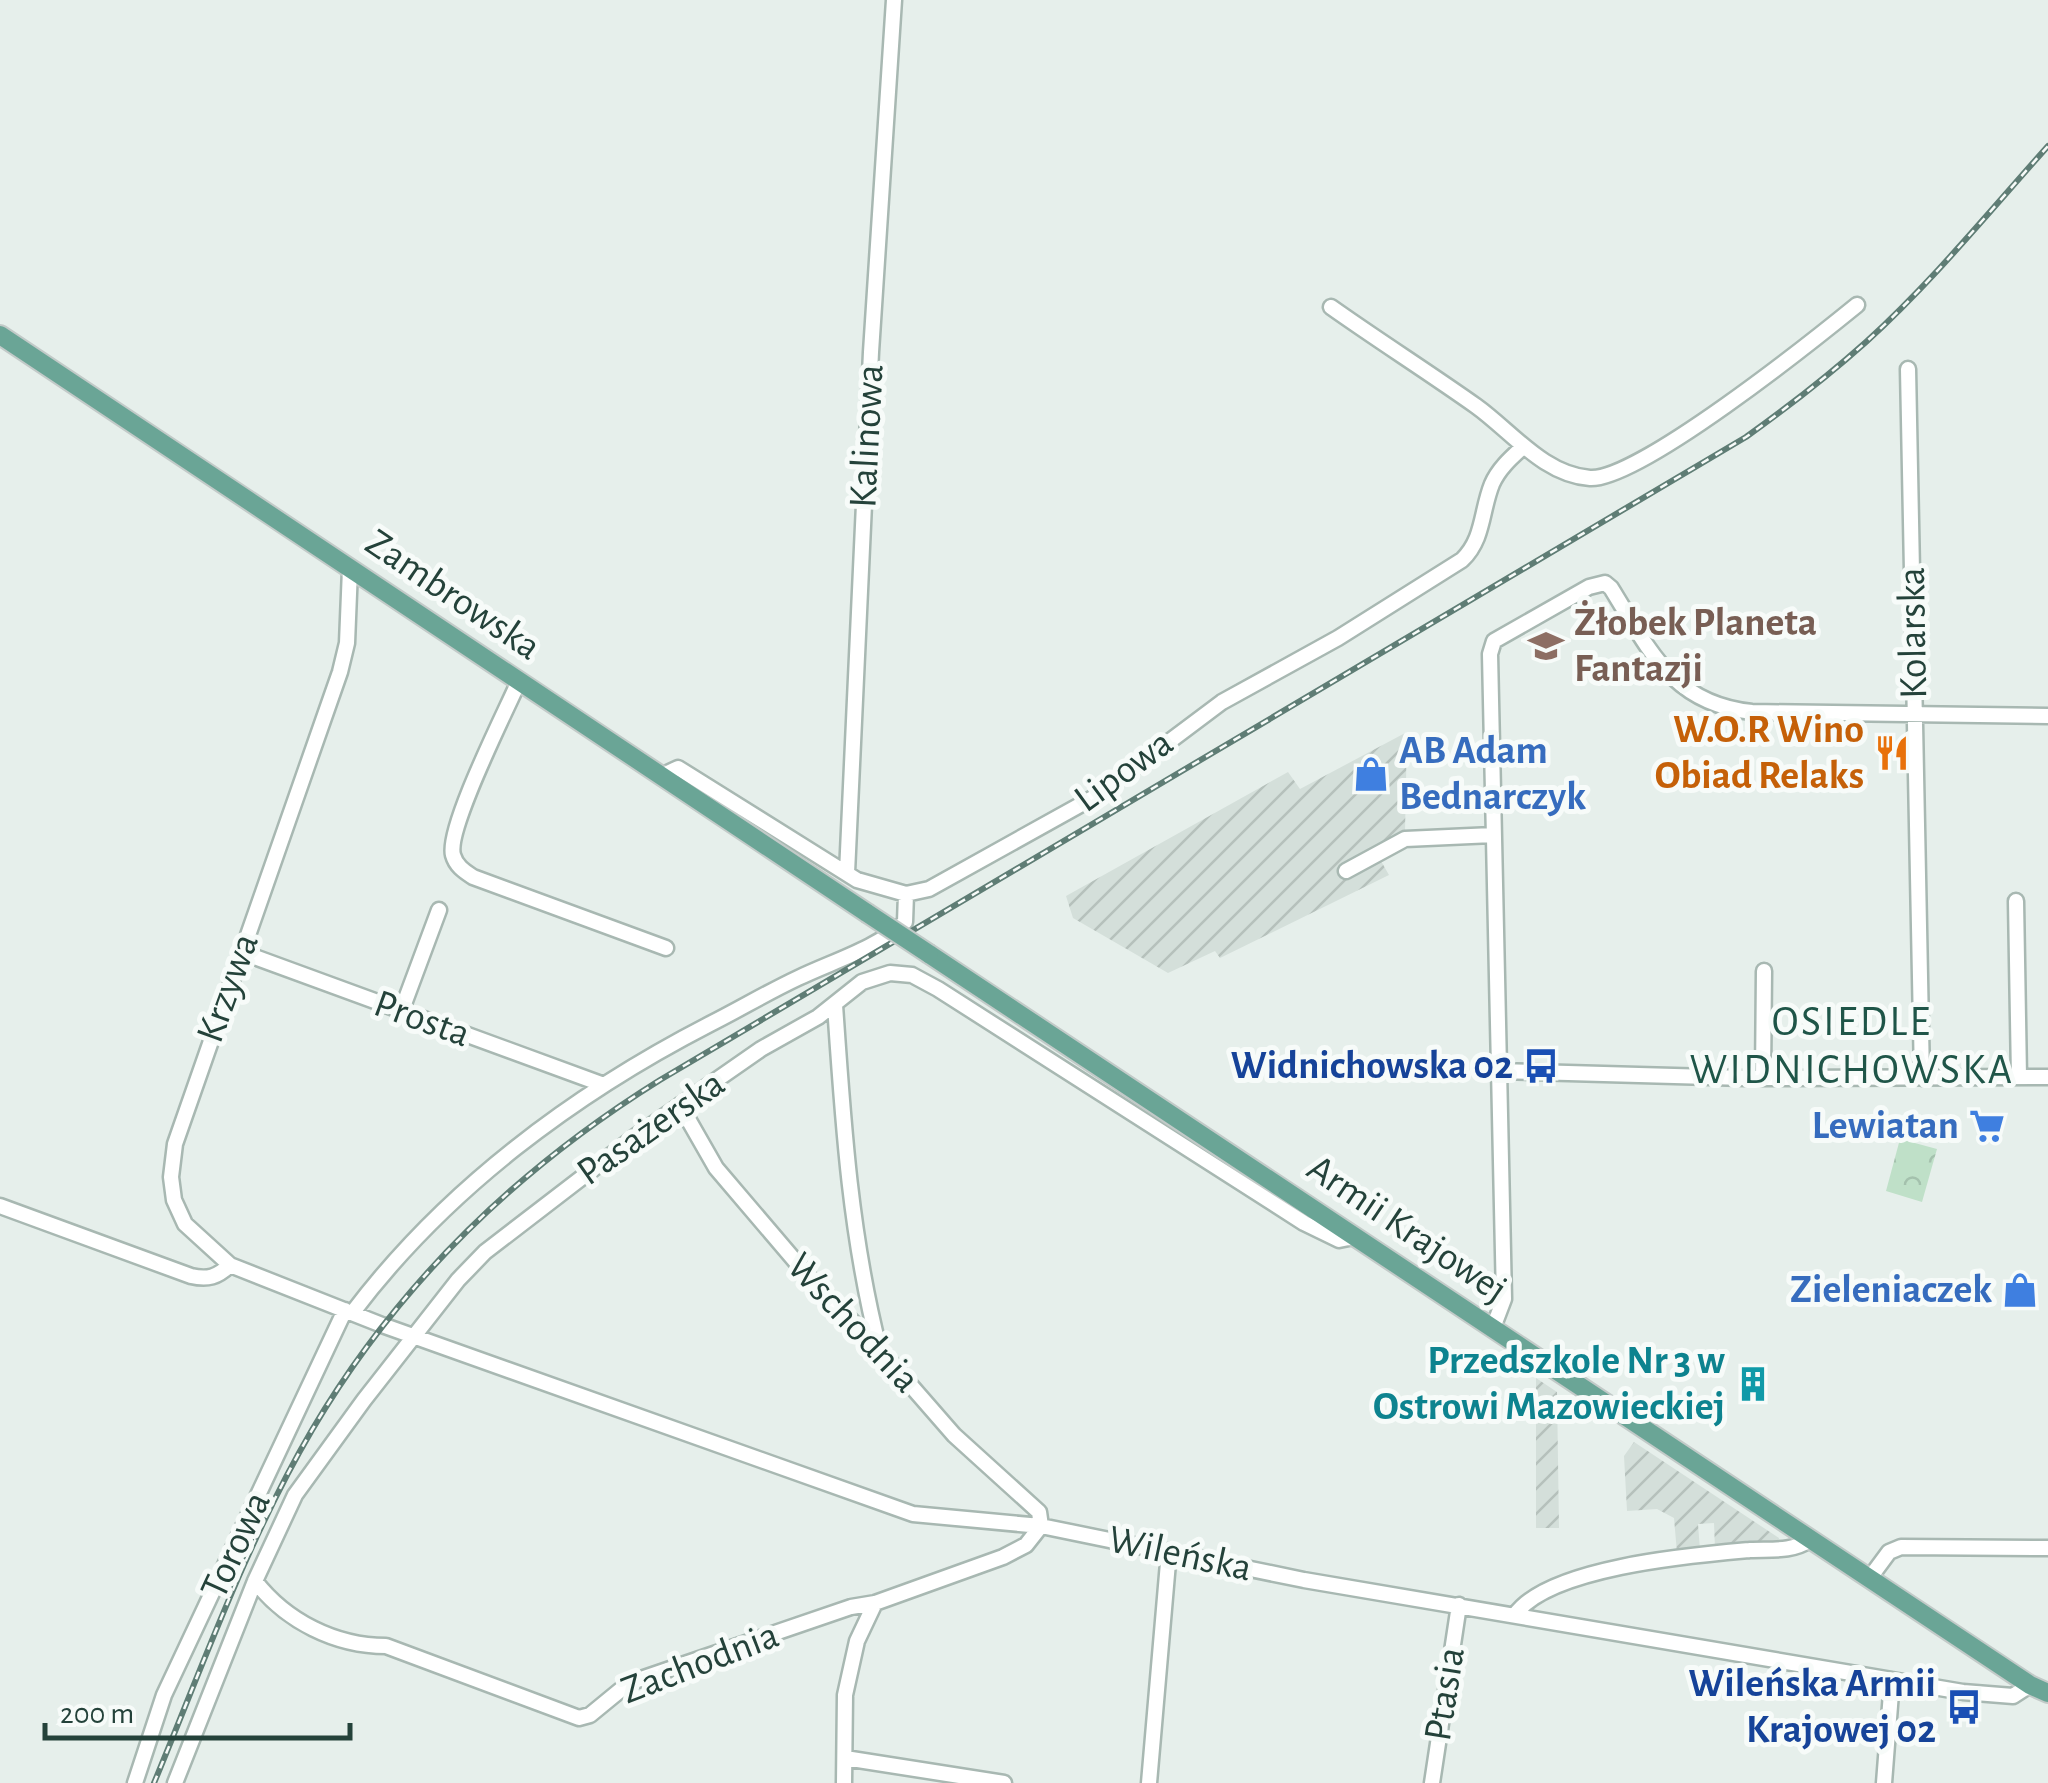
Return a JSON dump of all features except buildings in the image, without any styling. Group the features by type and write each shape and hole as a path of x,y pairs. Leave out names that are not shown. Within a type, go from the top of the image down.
{"main road":[{"name":"Zambrowska","path":"0,335 867,912"},
{"name":"Armii Krajowej","path":"867,912 2039,1689"}],"street":[{"name":"Kalinowa","path":"847,873 863,502 894,0"},
{"path":"1331,307 1479,408 1552,467 1592,478 1610,475 1644,458 1782,366 1856,305"},
{"name":"Kolarska","path":"1908,369 1922,1078"},
{"name":"Lipowa","path":"906,894 929,889 1098,796 1222,702 1338,638 1462,560 1475,548 1493,481 1504,464 1524,446"},
{"name":"Krzywa","path":"349,1311 230,1265 185,1224 174,1200 171,1177 183,1114 340,672 346,643 350,569"},
{"path":"1492,1328 1504,1299 1493,834 1494,641 1588,587 1605,583 1660,665 1676,682 1708,702 1752,712 2048,716"},
{"path":"519,681 479,766 454,834 452,852 458,865 474,877 666,948"},
{"path":"661,776 678,768 857,880 906,894"},
{"path":"1346,871 1405,839 1493,834"},
{"name":"Torowa","path":"135,1783 164,1696 349,1311 487,1169 604,1086 705,1026 891,935 905,922 906,894"},
{"path":"2016,901 2020,1077"},
{"path":"402,1012 439,910"},
{"name":"Prosta","path":"240,952 604,1086"},
{"path":"1763,1077 1764,971"},
{"name":"Pasażerska","path":"175,1783 255,1581 295,1496 322,1454 458,1280 485,1252 546,1202 680,1105 835,1005 848,990 877,975 912,975 990,1020 1304,1223 1338,1240 1354,1237"},
{"path":"835,1005 847,1180 858,1256 879,1349"},
{"path":"1498,1071 1763,1077 2048,1077"},
{"name":"Wschodnia","path":"680,1105 716,1168 808,1276 954,1435 1039,1512 1041,1526"},
{"path":"0,1206 191,1276 218,1276 230,1265"},
{"name":"Wileńska","path":"349,1311 912,1514 1041,1526 1304,1580 1892,1680 2004,1697 2039,1689"},
{"name":"Zachodnia","path":"255,1581 291,1618 323,1633 366,1646 386,1646 579,1718 590,1715 629,1683 851,1606 876,1603 1004,1556 1026,1545 1041,1526"},
{"path":"1516,1615 1528,1600 1593,1572 1751,1550 1796,1549 1810,1540"},
{"path":"1870,1579 1890,1552 1901,1546 2048,1548"},
{"path":"1149,1783 1169,1550"},
{"path":"844,1783 845,1695 858,1641 876,1603"},
{"name":"Ptasia","path":"1432,1783 1458,1605"},
{"path":"1884,1783 1892,1680"},
{"path":"845,1758 1004,1783"}],"shaded area":[{"path":"1407,732 1405,832 1392,835 1381,861 1389,875 1220,958 1215,951 1168,973 1073,918 1066,896 1288,772 1300,789"},
{"path":"1536,1378 1557,1392 1559,1528 1536,1528"},
{"path":"1634,1442 1779,1538 1778,1544 1715,1548 1714,1523 1698,1524 1700,1550 1677,1553 1674,1518 1657,1509 1627,1511 1624,1456"}],"green space":[{"path":"1900,1139 1937,1149 1922,1202 1886,1191"}],"railway":[{"path":"154,1783 246,1559 312,1430 383,1326 422,1279 510,1191 557,1152 660,1080 1746,437 1822,379 1890,319 2048,146"}],"place":[{"name":"Żłobek Planeta Fantazji","path":"1546,646"},
{"name":"W.O.R Wino Obiad Relaks","path":"1892,753"},
{"name":"AB Adam Bednarczyk","path":"1371,774"},
{"name":"Widnichowska 02","path":"1541,1066"},
{"name":"Lewiatan","path":"1987,1126"},
{"name":"Zieleniaczek","path":"2020,1290"},
{"name":"Przedszkole Nr 3 w Ostrowi Mazowieckiej","path":"1753,1384"},
{"name":"Wileńska Armii Krajowej 02","path":"1964,1707"}],"district":[{"name":"OSIEDLE WIDNICHOWSKA","path":"1852,1046"}]}
